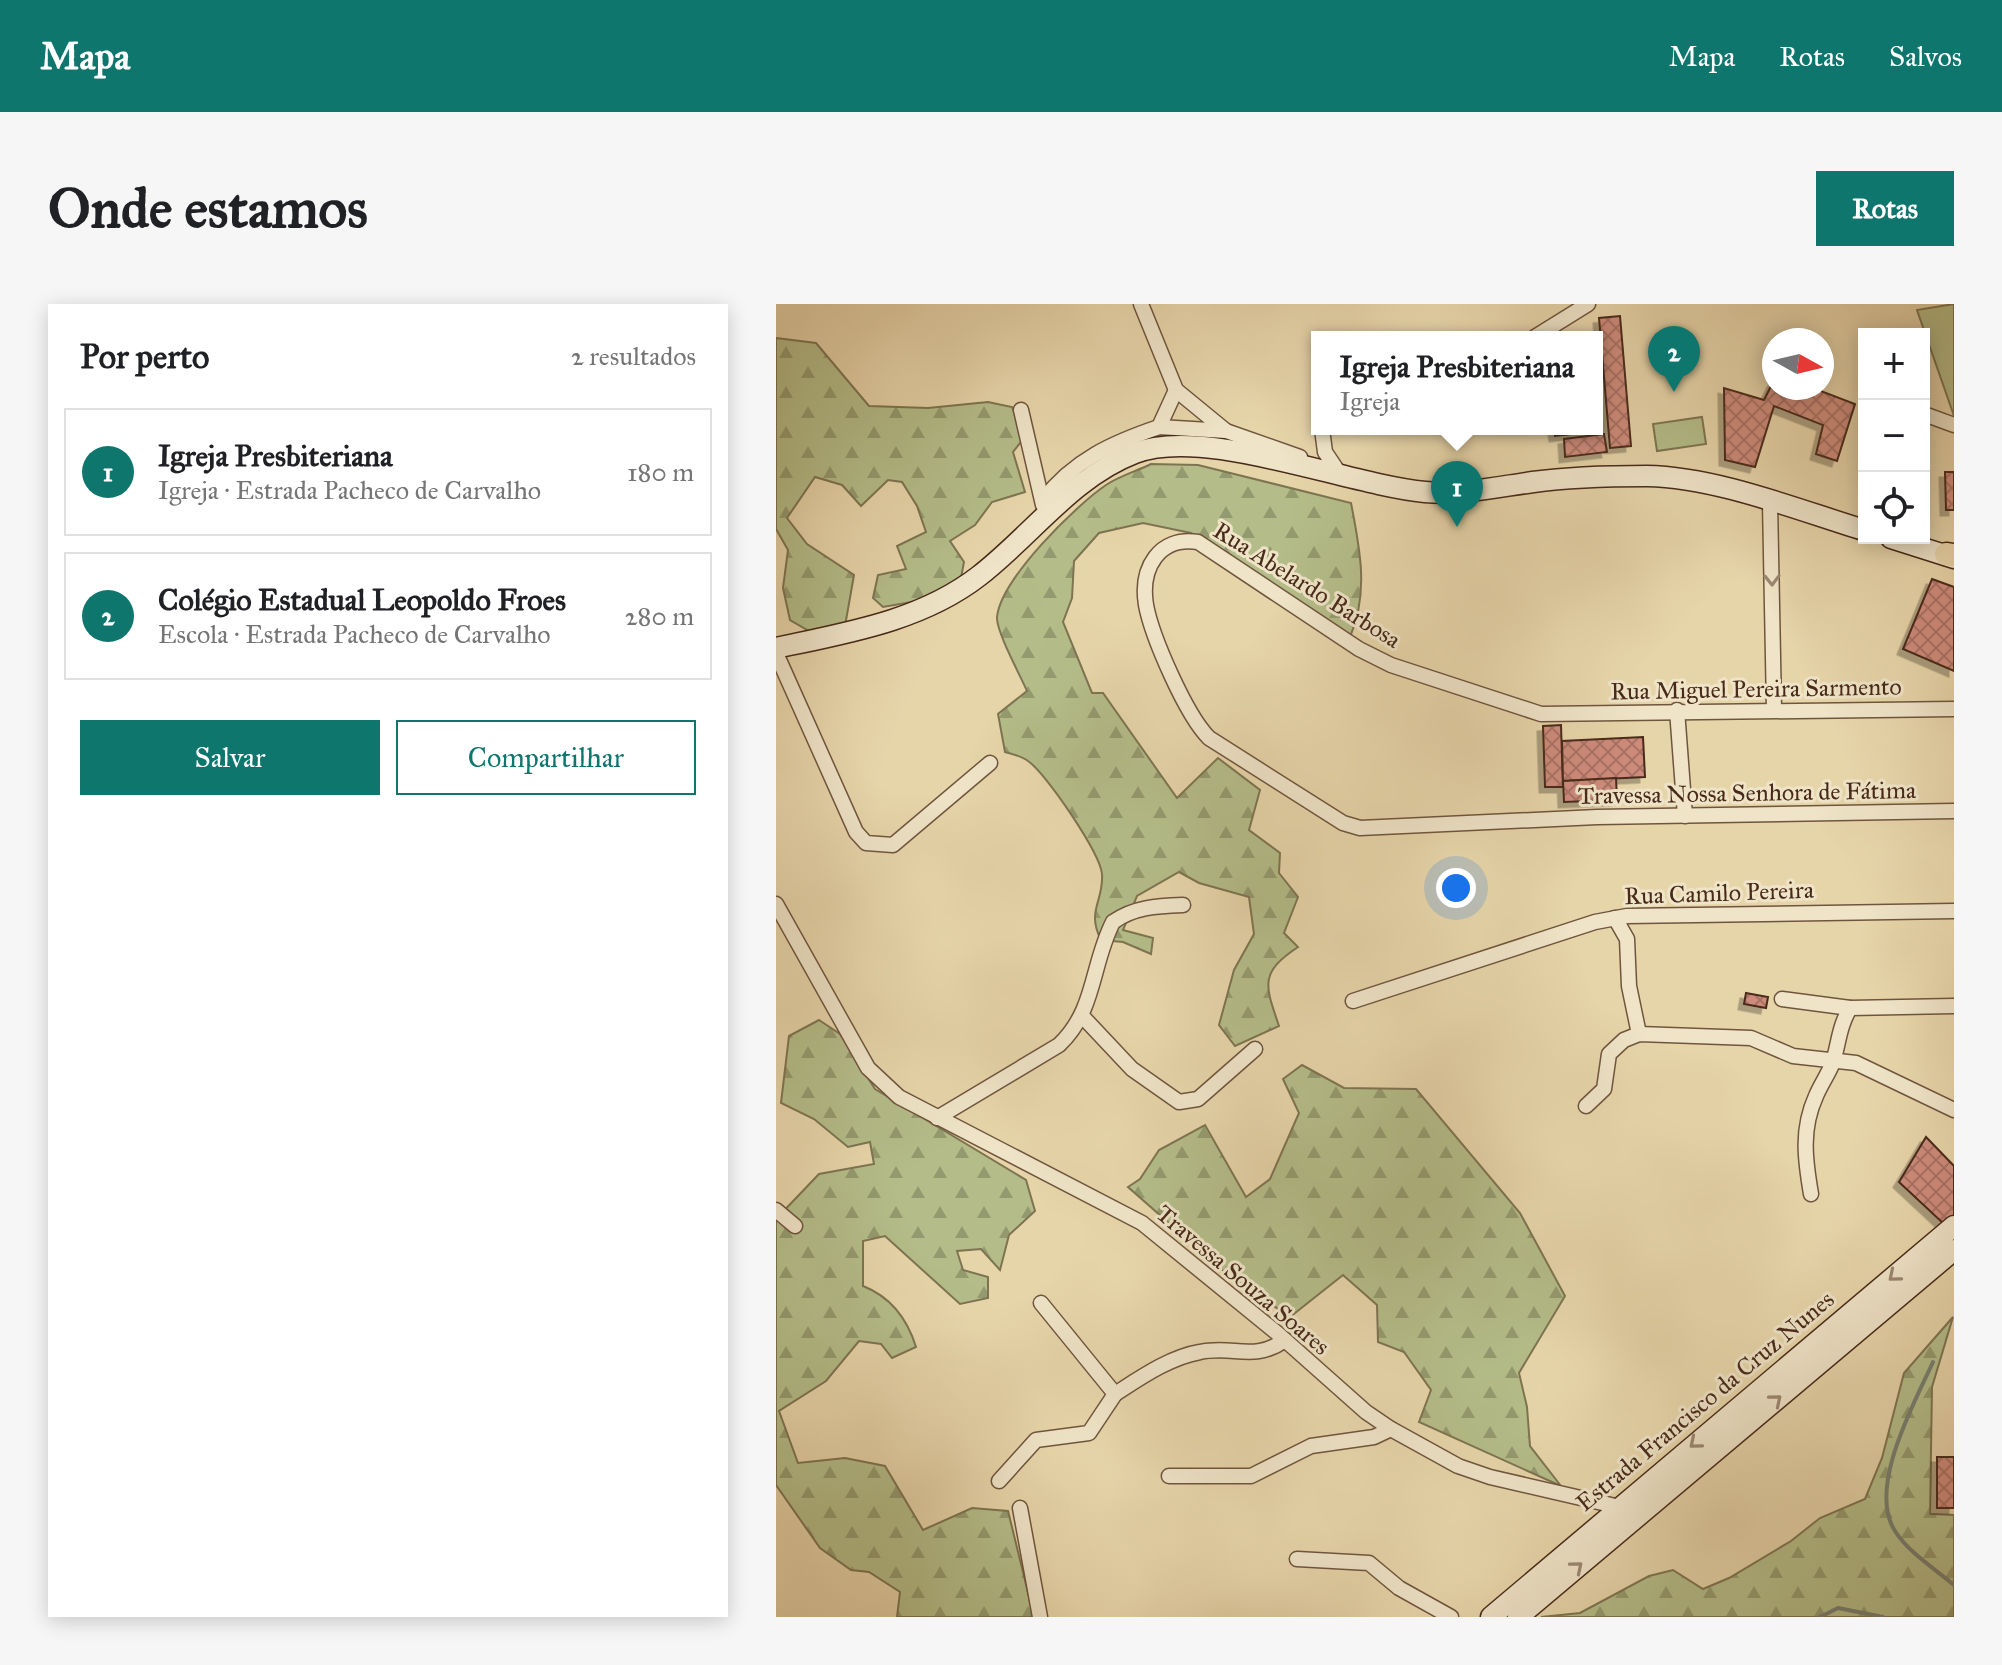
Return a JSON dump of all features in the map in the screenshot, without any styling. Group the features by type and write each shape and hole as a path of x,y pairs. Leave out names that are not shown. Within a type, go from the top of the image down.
{"main road":[{"path":"776,650 865,629 933,604 981,575 1043,509 1114,462 1155,446 1201,446 1362,482 1427,492 1658,476 1770,502 1858,528"},
{"path":"1911,544 1951,556"},
{"name":"Estrada Francisco da Cruz Nunes","path":"1491,1617 1954,1226"},
{"name":"Estrada Francisco da Cruz Nunes","path":"1518,1617 1954,1250"}],"street":[{"path":"1141,304 1176,390 1226,431"},
{"path":"1545,331 1588,304"},
{"path":"1159,427 1176,390"},
{"path":"1021,410 1043,509"},
{"path":"1930,416 1954,425"},
{"path":"1043,509 1074,467 1096,452 1159,427 1226,431 1337,470 1362,482"},
{"path":"1323,435 1325,452 1337,470"},
{"path":"1770,502 1774,709"},
{"name":"Rua Abelardo Barbosa","path":"1541,821 1379,829 1343,823 1209,738 1196,724 1184,705 1146,606 1145,582 1155,559 1168,543 1183,539 1198,542 1359,649 1391,665 1521,709 1559,716"},
{"path":"776,650 856,832 866,843 879,847 893,845 990,763"},
{"name":"Rua Miguel Pereira Sarmento","path":"1559,716 1677,710 1954,709"},
{"path":"1677,710 1685,816"},
{"name":"Travessa Nossa Senhora de Fátima","path":"1541,821 1954,811"},
{"name":"Travessa Souza Soares","path":"776,904 868,1068 899,1097 1142,1223 1285,1340 1366,1412 1391,1429 1458,1466 1490,1477 1641,1513"},
{"path":"937,1118 1059,1045 1083,1017 1113,922 1125,913 1155,906 1183,905"},
{"name":"Rua Camilo Pereira","path":"1353,1001 1615,918 1659,913 1954,911"},
{"path":"1615,918 1627,939 1629,986 1639,1034"},
{"path":"1782,999 1850,1008 1954,1006"},
{"path":"1811,1194 1803,1150 1806,1129 1814,1099 1833,1061 1838,1028 1850,1008"},
{"path":"1083,1017 1132,1069 1179,1102 1198,1099 1255,1049"},
{"path":"1586,1106 1604,1089 1609,1054 1624,1040 1639,1034 1751,1038 1793,1056 1874,1070 1954,1110"},
{"path":"776,1210 795,1226"},
{"path":"1041,1303 1115,1394"},
{"path":"999,1481 1036,1440 1089,1433 1115,1394 1196,1352 1216,1349 1262,1353 1285,1340"},
{"path":"1169,1476 1251,1476 1311,1446 1374,1437 1391,1429"},
{"path":"1020,1508 1040,1617"},
{"path":"1297,1559 1369,1563 1399,1588 1451,1617"}],"green space":[{"path":"1954,304 1954,416 1930,347 1930,328 1923,328 1917,310"},
{"path":"776,338 816,343 869,406 928,408 988,402 1012,407 1024,438 1013,452 1025,492 992,502 975,525 950,541 964,562 960,583 929,599 883,607 873,598 878,575 906,569 897,546 926,532 917,506 902,482 888,480 861,506 842,485 815,477 787,518 807,544 854,575 845,626 809,631 790,620 783,588 788,550 776,529"},
{"path":"1702,417 1706,444 1657,451 1653,424"},
{"path":"1151,464 1198,465 1351,503 1357,537 1361,587 1350,637 1191,533 1143,523 1099,533 1074,561 1072,598 1063,622 1092,693 1103,693 1177,798 1218,758 1260,790 1249,830 1280,853 1279,873 1298,897 1284,933 1298,947 1277,965 1269,981 1279,1026 1235,1046 1219,1025 1234,970 1254,934 1249,897 1199,883 1179,872 1137,896 1123,930 1153,938 1151,954 1123,942 1101,940 1095,921 1102,883 1099,864 1071,814 1047,781 1026,759 1005,752 998,714 1027,691 998,624 1002,601 1011,583 1041,545 1093,495 1111,482"},
{"path":"819,1020 840,1034 875,1089 1026,1180 1035,1211 1009,1235 1000,1270 981,1249 957,1251 963,1270 988,1277 988,1298 960,1304 885,1236 863,1241 863,1286 882,1296 897,1310 916,1347 892,1358 881,1344 859,1341 826,1381 779,1411 798,1463 845,1458 885,1466 923,1530 972,1508 1008,1511 1034,1617 897,1617 900,1592 869,1572 851,1570 820,1548 776,1485 776,1219 819,1174 874,1164 870,1142 848,1147 814,1119 781,1103 789,1036"},
{"path":"1302,1065 1344,1088 1416,1089 1520,1213 1565,1296 1519,1373 1527,1407 1530,1446 1561,1486 1419,1422 1431,1390 1404,1352 1378,1342 1377,1305 1343,1275 1290,1317 1228,1275 1128,1187 1140,1179 1159,1150 1205,1125 1246,1197 1270,1179 1299,1113 1283,1079"},
{"path":"1953,1317 1932,1387 1930,1514 1954,1515 1954,1617 1541,1617 1580,1613 1649,1576 1673,1570 1703,1589 1729,1578 1791,1541 1820,1518 1865,1499 1882,1458 1904,1373"}],"building":[{"path":"1620,316 1631,446 1610,448 1603,331 1600,331 1599,318"},
{"path":"1724,388 1762,400 1834,400 1834,396 1855,404 1837,461 1816,454 1823,425 1774,406 1755,467 1725,460"},
{"path":"1603,434 1607,452 1565,457 1564,439"},
{"path":"1945,472 1954,472 1954,510 1946,510"},
{"path":"1932,579 1954,587 1954,671 1903,649"},
{"path":"1561,725 1563,787 1545,787 1543,726"},
{"path":"1643,737 1645,777 1563,781 1562,741"},
{"path":"1616,778 1617,800 1564,802 1563,781"},
{"path":"1746,993 1768,997 1766,1008 1744,1004"},
{"path":"1926,1137 1954,1166 1954,1219 1946,1226 1899,1182"},
{"path":"1937,1457 1954,1457 1954,1508 1937,1508"}],"waterway":[{"path":"1933,1362 1896,1446 1886,1492 1888,1513 1895,1531 1922,1560 1954,1585"},
{"path":"1820,1617 1838,1608 1883,1617"}],"place":[{"name":"Colégio Estadual Leopoldo Froes","path":"1674,392"},
{"name":"Igreja Presbiteriana","path":"1457,527"}]}
